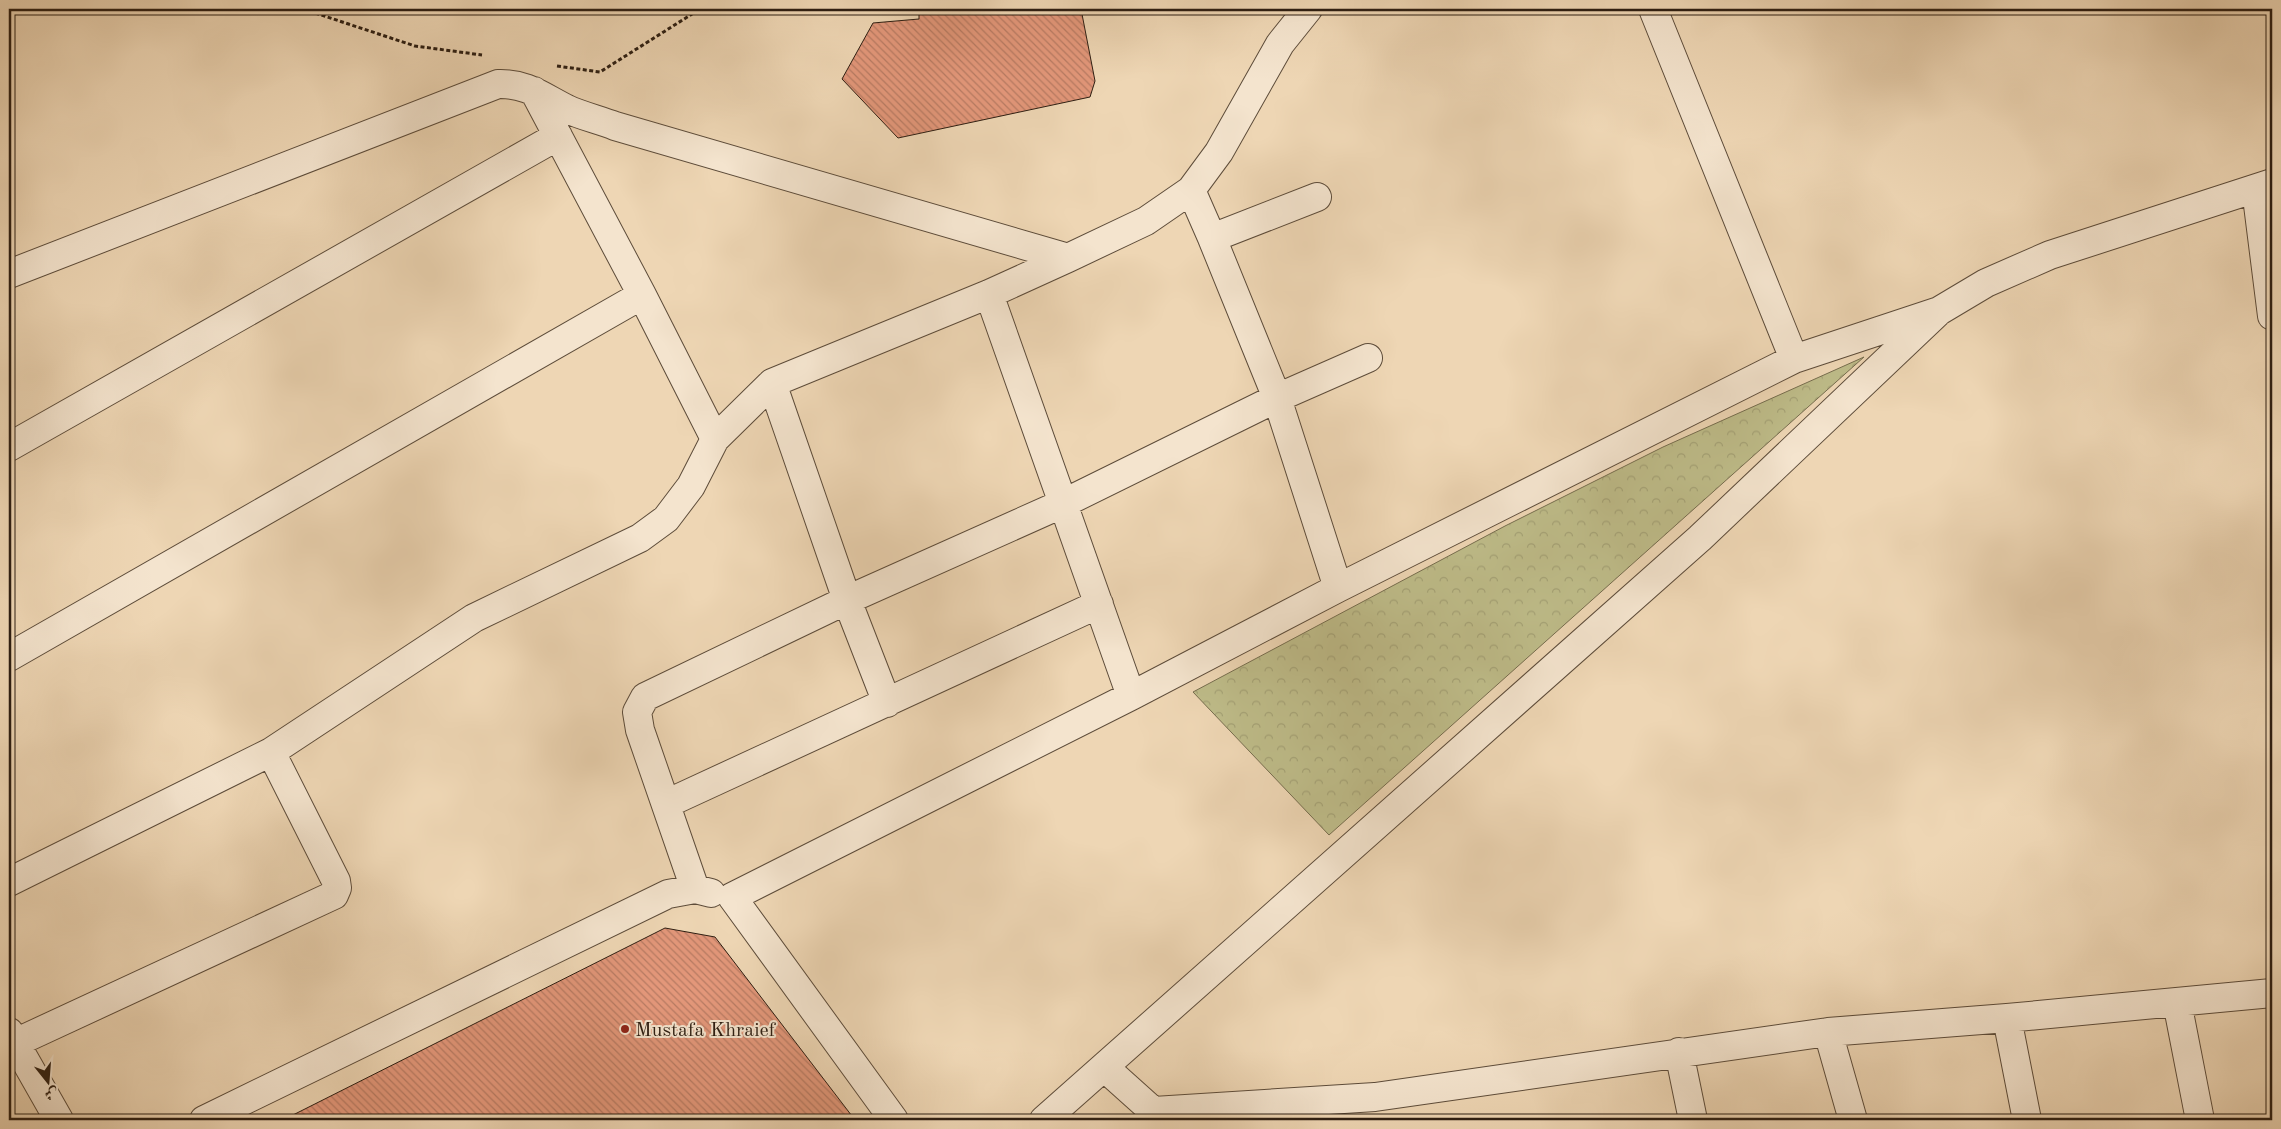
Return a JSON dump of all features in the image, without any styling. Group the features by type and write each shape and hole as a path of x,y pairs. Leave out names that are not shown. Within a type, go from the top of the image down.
{"street":[{"path":"9,882 271,752 474,618 640,538 654,529 666,519 691,486 715,439 772,383 989,294 1146,221 1191,190 1219,152 1280,44 1308,9"},
{"path":"1654,9 1794,360"},
{"path":"9,274 498,84 513,84 534,91 569,110 616,126 1068,258"},
{"path":"534,91 642,295 715,439"},
{"path":"9,447 558,136"},
{"path":"1044,1120 1700,538 1940,312 1986,283 2050,255 2264,186 2272,316"},
{"path":"1191,190 1277,398 1338,588"},
{"path":"1212,238 1317,197"},
{"path":"989,294 1131,696"},
{"path":"9,657 642,295"},
{"path":"204,1120 668,894 694,889 732,897 1131,696 1338,588 1794,360 1940,312"},
{"path":"694,889 640,730 637,712 645,697 847,600 1064,503 1277,398 1368,358"},
{"path":"772,383 847,600 887,703"},
{"path":"666,804 1099,604"},
{"path":"59,1120 12,1038 334,894 337,888 336,880 271,752"},
{"path":"732,897 894,1120"},
{"path":"1104,1067 1159,1116 1375,1097 1678,1052 1828,1032 2007,1018 2272,993"},
{"path":"2177,1002 2200,1120"},
{"path":"2007,1018 2027,1120"},
{"path":"1828,1032 1853,1120"},
{"path":"1678,1052 1693,1120"}],"path":[{"path":"303,9 415,46 492,57"},
{"path":"548,65 600,72 700,9"}],"green space":[{"path":"1864,357 1329,835 1193,692 1505,526 1663,447"}],"building":[{"path":"919,9 1081,9 1095,81 1090,97 898,138 842,79 873,23 919,19"},
{"name":"Mustafa Khraief","path":"665,928 715,937 855,1120 283,1120"}],"place":[{"name":"Mustafa Khraief","path":"625,1029"}]}
